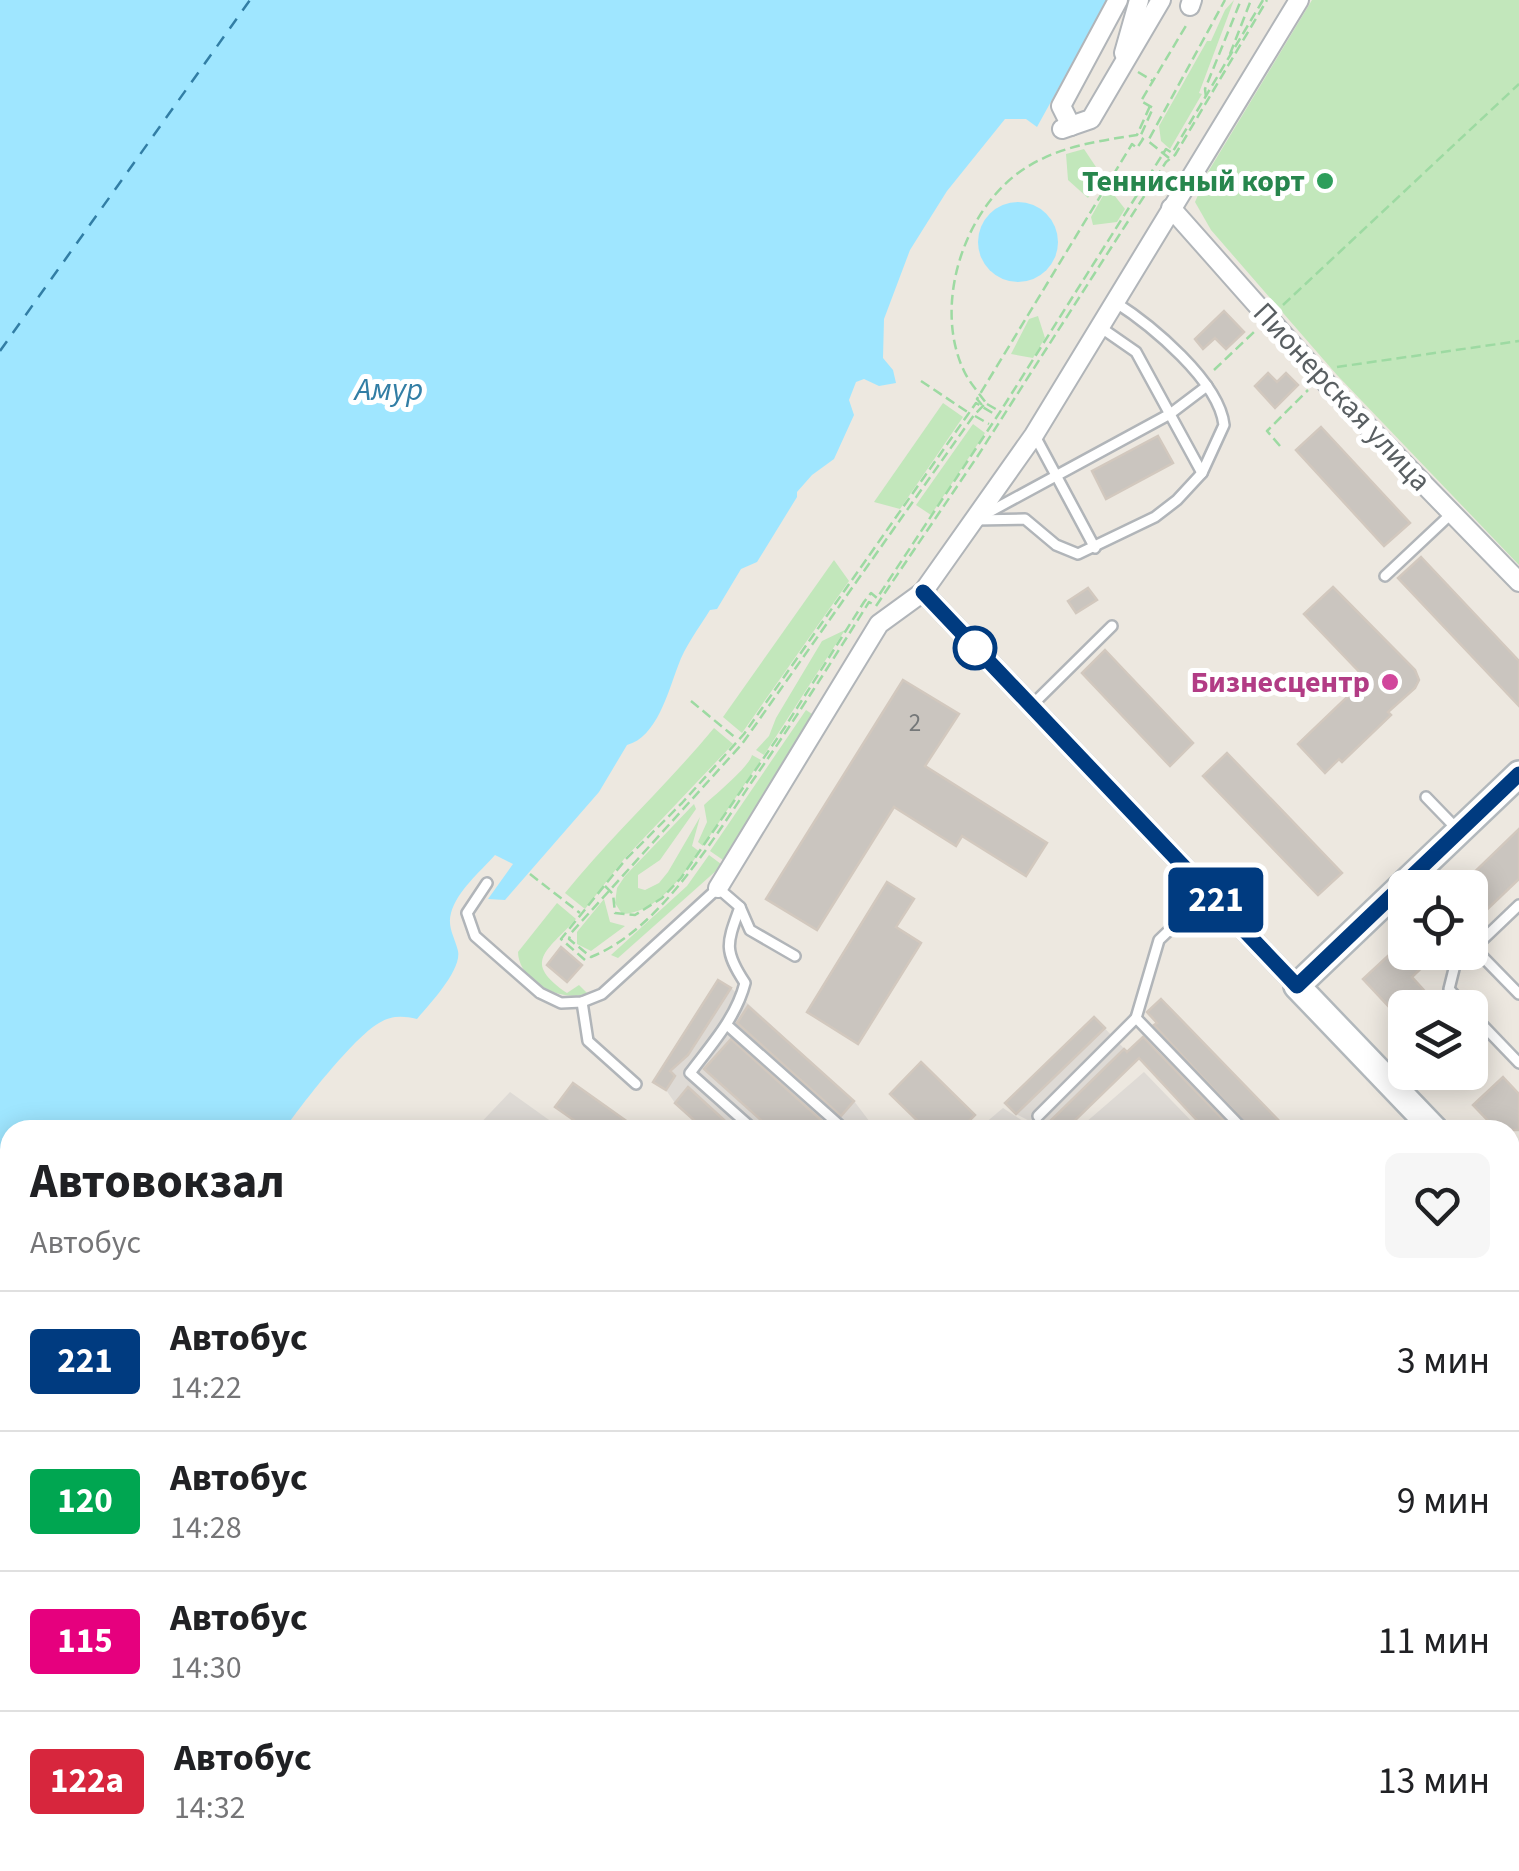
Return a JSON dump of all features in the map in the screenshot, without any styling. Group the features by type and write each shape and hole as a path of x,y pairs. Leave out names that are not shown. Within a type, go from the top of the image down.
{"main road":[{"path":"1424,870 1458,830 1517,779"},
{"path":"1388,909 1297,986 1425,1120"}],"street":[{"path":"1118,0 1062,106 1066,128 1091,120 1161,0"},
{"path":"1124,64 1123,47 1139,0"},
{"path":"718,888 879,624 923,592 1034,434 1299,0"},
{"name":"Пионерская улица","path":"1170,208 1321,378 1519,582"},
{"path":"923,592 1297,986"}],"lane":[{"path":"975,520 1025,519 1056,545 1078,554 1155,517 1202,474 1224,425 1222,411 1206,386 1147,324 1116,302"},
{"path":"1100,327 1136,352 1202,474"},
{"path":"975,520 1170,414 1206,386"},
{"path":"1034,434 1096,548"},
{"path":"1385,576 1451,514"},
{"path":"1030,707 1112,626"},
{"path":"1426,797 1458,830"},
{"path":"487,883 468,914 475,936 540,994 561,1003 582,1002 602,994 718,888 740,907 750,930 795,956"},
{"path":"1038,1116 1136,1018 1160,940 1208,892"},
{"path":"1519,905 1474,948 1519,994"},
{"path":"740,907 729,938 730,960 744,983 741,998 690,1073 743,1120"},
{"path":"582,1002 588,1040 636,1084"},
{"path":"1136,1018 1234,1120"},
{"path":"726,1025 835,1120"},
{"path":"1488,1031 1519,1063"}],"path":[{"path":"1170,159 1148,141 1225,0"},
{"path":"1206,103 1205,89 1241,0"},
{"path":"1223,75 1251,0"},
{"path":"1000,414 1176,155 1265,0"},
{"path":"971,414 742,744 607,887 569,938 591,957 629,934 685,881 870,602 876,606 1166,149 1172,153 1265,0"},
{"path":"980,394 1132,144 1137,148 1143,139 1140,137 1154,108 1142,101 1190,10"},
{"path":"1214,370 1519,84"},
{"path":"1000,414 984,405 963,370 955,337 952,301 957,262 972,226 995,194 1024,169 1058,151 1137,135 1150,106"},
{"path":"1280,446 1267,431 1331,368 1519,342"},
{"path":"921,381 993,427"},
{"path":"585,960 562,940 738,740 971,414 984,405"},
{"path":"607,887 613,894 615,913 631,916 662,898 681,878 785,727 864,602 871,593 877,598 993,427"},
{"path":"692,700 738,740"},
{"path":"530,874 582,915"}],"shaded area":[{"path":"718,980 854,1101 868,1120 694,1120 653,1082"},
{"path":"1094,1017 1136,1061 1075,1120 1028,1120 1005,1103"},
{"path":"1144,1072 1190,1120 1089,1120"},
{"path":"510,1092 549,1120 483,1120"},
{"path":"1003,1108 1022,1120 989,1120"}],"green space":[{"path":"1234,0 1199,93 1202,94 1170,149 1161,141 1159,126"},
{"path":"1312,0 1519,0 1519,565 1337,375 1211,230 1195,202 1208,172"},
{"path":"1084,149 1102,176 1088,198 1068,180 1066,154"},
{"path":"1111,191 1125,209 1117,222 1093,225 1091,217 1104,194"},
{"path":"1038,316 1045,338 1033,358 1011,354 1029,319"},
{"path":"943,403 963,417 900,509 874,502"},
{"path":"973,424 985,433 931,515 916,505"},
{"path":"834,560 849,581 742,733 723,717"},
{"path":"845,630 764,755 756,750 769,736 822,641"},
{"path":"806,710 812,714 723,860 710,851"},
{"path":"714,728 733,744 624,859 585,909 565,893 678,770"},
{"path":"752,755 761,760 703,846 698,842 707,822 704,805 739,773"},
{"path":"694,804 696,809 660,860 638,875 638,888 645,890 659,883 700,817 692,846 700,852 657,901 622,914 615,903 617,888"},
{"path":"709,855 721,864 717,870 618,958 611,955 687,886"},
{"path":"604,899 610,922 625,926 591,951 577,944 577,932"},
{"path":"557,903 576,919 548,949 542,965 553,982 567,993 579,985 587,993 577,996 543,987 525,972 520,962 518,952"}],"water":[{"name":"Амур","path":"0,0 1107,0 1037,127 1026,119 1005,119 947,191 910,250 884,319 883,358 893,370 896,383 879,386 864,379 856,382 849,400 854,415 834,459 797,492 757,562 741,569 717,609 710,610 684,651 654,723 627,745 599,792 505,900 488,899 513,864 495,855 464,889 450,918 458,951 455,968 417,1019 393,1017 368,1031 328,1072 291,1120 0,1120"},
{"path":"1018,202 1033,205 1046,214 1055,227 1055,257 1046,270 1033,279 1018,282 1003,279 990,270 981,257 978,242 981,227 990,214 1003,205"}],"building":[{"path":"1224,311 1244,332 1226,349 1215,338 1203,349 1195,339"},
{"path":"1268,373 1277,382 1286,373 1298,385 1275,408 1255,386"},
{"path":"1321,427 1410,523 1384,546 1296,450"},
{"path":"1158,436 1173,463 1106,499 1092,471"},
{"path":"1421,557 1519,661 1519,706 1398,578"},
{"name":"Бизнесцентр","path":"1333,587 1415,670 1419,680 1388,712 1391,715 1325,773 1298,744 1366,679 1304,614"},
{"path":"1088,588 1097,600 1076,613 1068,601"},
{"path":"1105,650 1193,743 1170,766 1082,673"},
{"path":"903,680 959,714 925,766 1047,843 1026,876 962,836 956,846 894,807 817,930 766,899"},
{"path":"1227,753 1342,873 1318,895 1203,776"},
{"path":"1519,829 1519,879 1488,909 1488,870 1477,870"},
{"path":"887,882 914,899 896,927 921,943 858,1044 807,1012"},
{"path":"561,947 582,965 567,982 547,965"},
{"path":"1388,956 1388,970 1419,970 1412,977 1424,990 1388,990 1388,1006 1363,979"},
{"path":"718,980 731,988 688,1055 670,1071 675,1076 666,1090 653,1082"},
{"path":"1161,999 1278,1120 1243,1120 1154,1025 1157,1023 1147,1012"},
{"path":"748,1006 854,1101 841,1116 737,1023"},
{"path":"1094,1017 1105,1028 1016,1114 1005,1103"},
{"path":"1143,1037 1223,1120 1197,1120 1139,1058 1075,1120 1051,1120 1124,1049 1127,1052"},
{"path":"731,1039 821,1120 761,1120 704,1069"},
{"path":"921,1062 975,1115 970,1120 917,1120 890,1094"},
{"path":"1503,1077 1519,1094 1519,1120 1487,1120 1473,1105"},
{"path":"573,1083 625,1120 574,1120 555,1107"},
{"path":"688,1087 724,1120 694,1120 675,1103"}],"ferry route":[{"path":"0,351 250,0"}],"bus line":[{"name":"221","path":"923,592 1297,986 1519,774"}],"place":[{"name":"Теннисный корт","path":"1325,181"},
{"name":"Бизнесцентр","path":"1390,682"}]}
